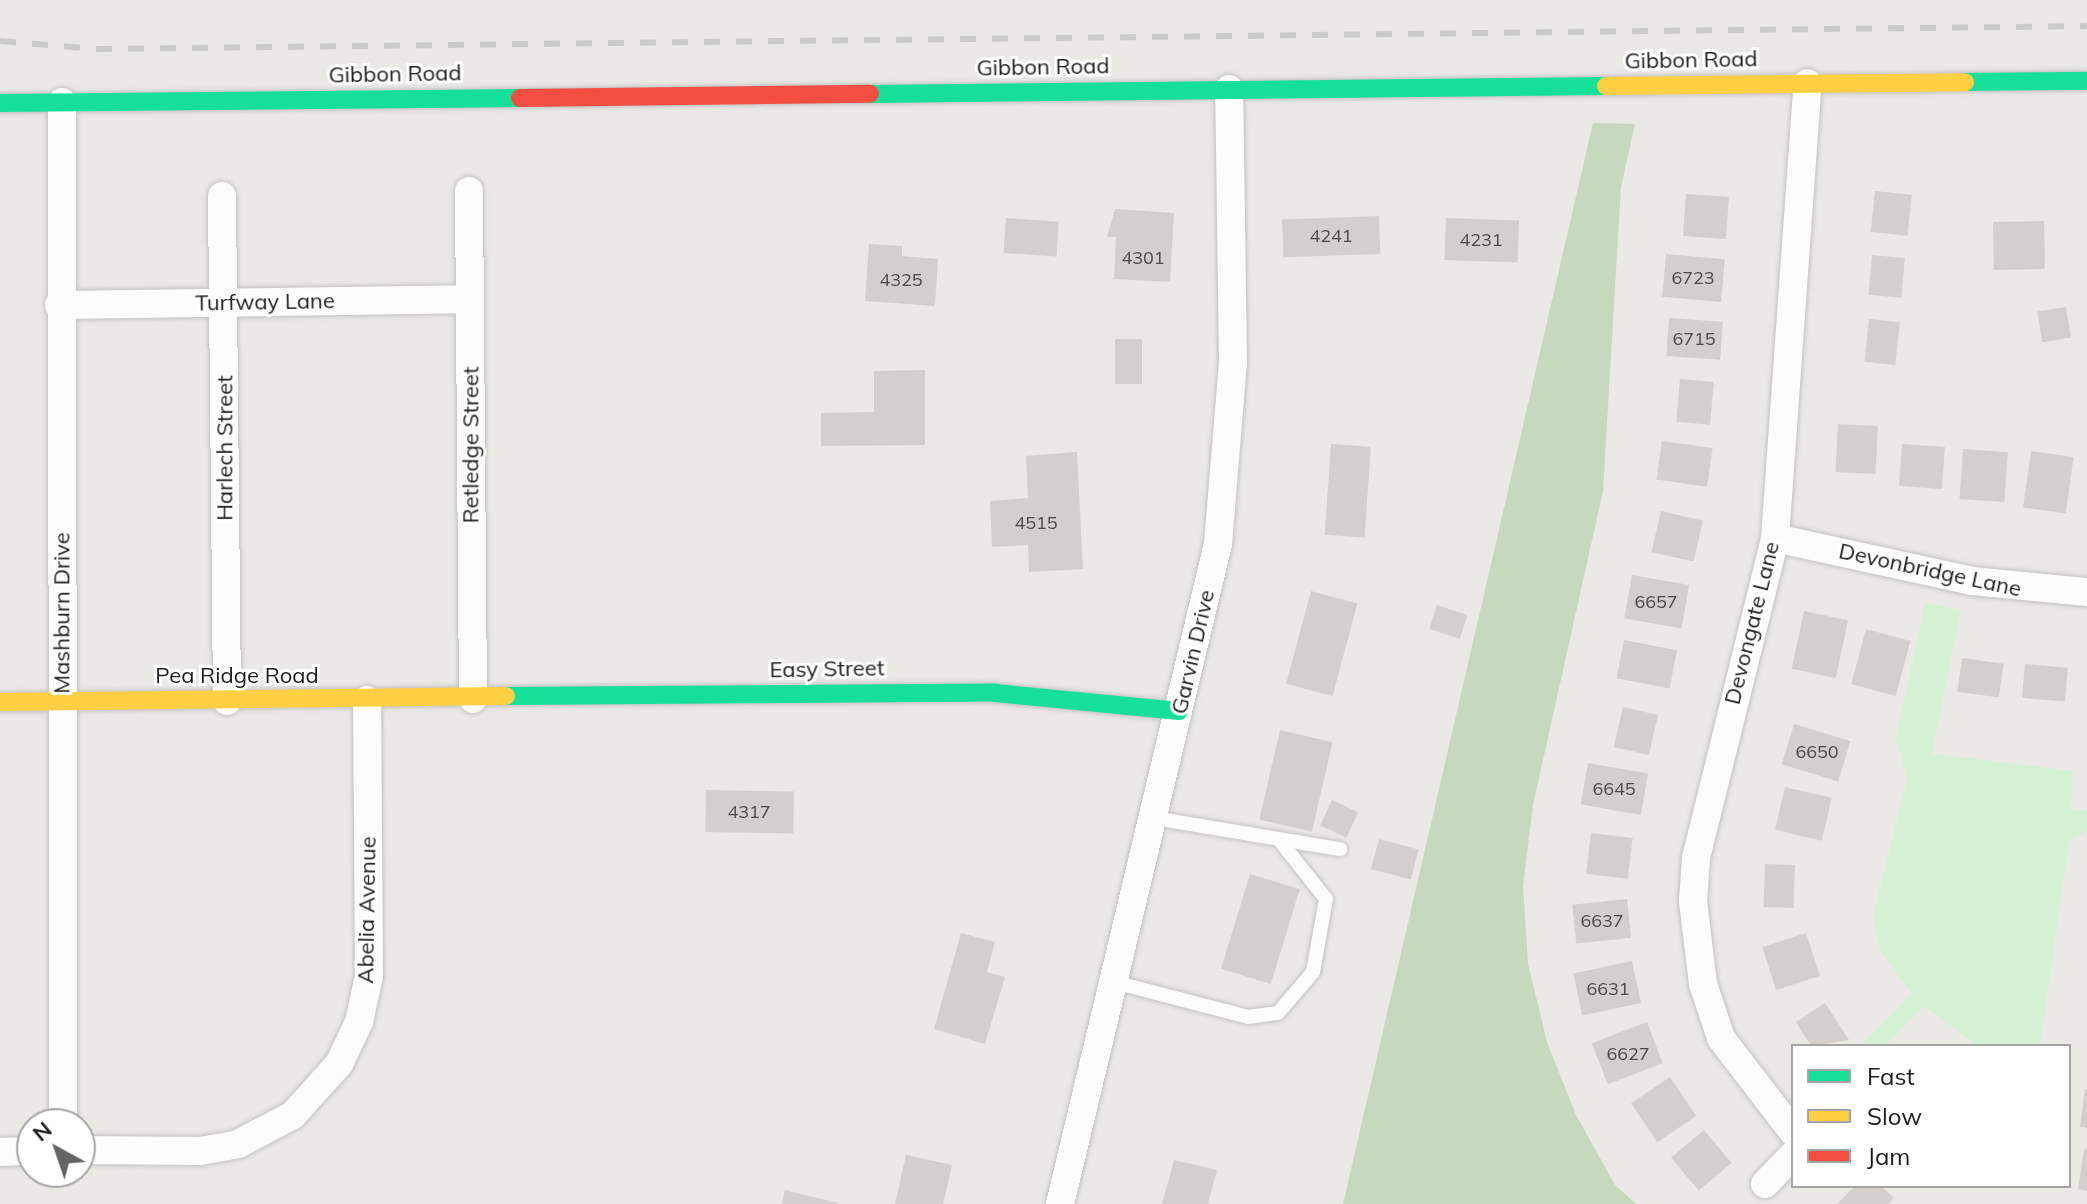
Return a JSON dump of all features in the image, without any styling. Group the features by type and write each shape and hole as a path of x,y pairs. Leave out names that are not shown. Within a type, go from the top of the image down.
{"main road":[{"name":"Gibbon Road","path":"0,103 2087,81"},
{"name":"Easy Street","path":"473,699 995,693 1179,711"},
{"name":"Pea Ridge Road","path":"0,702 473,699"}],"street":[{"name":"Devongate Lane","path":"1791,1129 1721,1038 1703,984 1693,901 1696,858 1775,538 1808,83"},
{"name":"Garvin Drive","path":"1060,1204 1218,544 1229,454 1229,89"},
{"name":"Mashburn Drive","path":"62,102 59,305 63,1108"},
{"name":"Retledge Street","path":"469,191 473,699"},
{"name":"Harlech Street","path":"222,196 227,701"},
{"name":"Turfway Lane","path":"59,305 470,299"},
{"name":"Devonbridge Lane","path":"1775,538 1985,584 2087,592"},
{"name":"Abelia Avenue","path":"96,1150 200,1151 238,1144 293,1115 339,1064 359,1022 369,976 367,700"},
{"path":"1765,1184 1791,1157"}],"lane":[{"path":"1154,818 1340,849"},
{"path":"1114,982 1248,1017 1278,1013 1313,972 1326,899 1280,841"}],"green space":[{"path":"1593,123 1635,124 1621,187 1603,491 1533,805 1523,886 1528,964 1547,1042 1576,1115 1615,1185 1636,1204 1343,1204"},
{"path":"1925,603 1961,610 1932,754 2073,771 2071,809 2087,810 2087,831 2069,841 2040,1044 1974,1044 1924,1006 1887,1044 1863,1043 1912,994 1880,950 1873,916 1907,779 1896,737"}],"building":[{"path":"1875,191 1912,195 1908,236 1871,232"},
{"path":"1686,194 1729,197 1726,239 1683,236"},
{"path":"1115,209 1174,213 1170,282 1114,279 1116,237 1107,237"},
{"path":"1379,216 1380,254 1283,257 1282,219"},
{"path":"1006,218 1059,222 1056,257 1004,253"},
{"path":"1446,218 1519,221 1517,263 1445,260"},
{"path":"2044,221 2045,269 1994,270 1993,222"},
{"path":"869,244 902,246 902,256 938,259 935,306 865,301"},
{"path":"1666,254 1725,259 1721,302 1662,297"},
{"path":"1872,255 1905,258 1901,298 1869,295"},
{"path":"2066,307 2071,338 2042,342 2037,312"},
{"path":"1669,318 1723,322 1720,360 1666,356"},
{"path":"1869,319 1900,322 1895,365 1865,362"},
{"path":"1115,339 1142,339 1142,384 1115,384"},
{"path":"925,370 925,445 821,446 821,413 874,412 874,371"},
{"path":"1680,379 1714,382 1710,425 1676,422"},
{"path":"1838,424 1878,426 1875,474 1835,472"},
{"path":"1662,441 1713,448 1707,487 1657,480"},
{"path":"1331,444 1371,447 1365,538 1325,535"},
{"path":"1902,444 1945,447 1942,489 1899,486"},
{"path":"1963,449 2008,452 2004,502 1960,499"},
{"path":"2031,451 2074,457 2066,513 2023,507"},
{"path":"1077,452 1083,569 1029,572 1028,545 992,547 990,501 1028,498 1026,456"},
{"path":"1661,511 1703,521 1693,562 1652,552"},
{"path":"1632,575 1689,585 1681,628 1624,618"},
{"path":"1311,591 1357,603 1333,696 1286,684"},
{"path":"1437,605 1467,615 1460,639 1429,629"},
{"path":"1804,611 1848,620 1836,678 1792,669"},
{"path":"1866,629 1910,641 1896,696 1851,684"},
{"path":"1624,640 1677,650 1670,689 1617,678"},
{"path":"1962,658 2004,664 1999,698 1957,692"},
{"path":"2025,664 2068,668 2065,702 2022,698"},
{"path":"1623,707 1658,715 1649,755 1614,747"},
{"path":"1794,724 1850,741 1838,781 1782,764"},
{"path":"1280,730 1333,742 1312,832 1259,820"},
{"path":"1588,763 1648,774 1641,815 1581,804"},
{"path":"1785,787 1832,798 1822,841 1775,830"},
{"path":"706,790 794,792 793,834 705,832"},
{"path":"1332,800 1358,812 1346,838 1320,825"},
{"path":"1591,833 1633,838 1628,879 1586,874"},
{"path":"1379,839 1419,850 1411,880 1371,869"},
{"path":"1765,864 1795,865 1793,908 1763,907"},
{"path":"1250,874 1300,889 1271,984 1221,969"},
{"path":"1627,899 1631,938 1576,944 1572,905"},
{"path":"961,933 995,942 987,972 1005,977 985,1044 934,1029"},
{"path":"1806,933 1820,976 1776,990 1762,947"},
{"path":"1632,961 1641,1003 1582,1016 1573,973"},
{"path":"1825,1003 1849,1040 1810,1044 1796,1022"},
{"path":"1647,1022 1663,1063 1608,1084 1592,1043"},
{"path":"1670,1077 1696,1116 1657,1142 1631,1103"},
{"path":"2087,1089 2087,1128 2080,1127"},
{"path":"1704,1130 1732,1163 1699,1191 1671,1158"},
{"path":"2084,1149 2087,1150 2087,1191 2078,1189"},
{"path":"906,1155 952,1165 943,1204 895,1204"},
{"path":"1174,1160 1217,1170 1208,1204 1162,1204"},
{"path":"1853,1188 1883,1188 1894,1198 1888,1204 1837,1204"},
{"path":"785,1190 838,1203 838,1204 782,1204"}],"railway":[{"path":"0,41 96,49 2087,26"}],"traffic: fast":[{"path":"1965,82 2087,81"},
{"path":"870,94 1606,86"},
{"path":"0,103 520,98"},
{"path":"506,696 995,693 1179,711"}],"traffic: slow":[{"path":"1606,86 1965,82"},
{"path":"0,702 506,696"}],"traffic: jam":[{"path":"520,98 870,94"}]}
